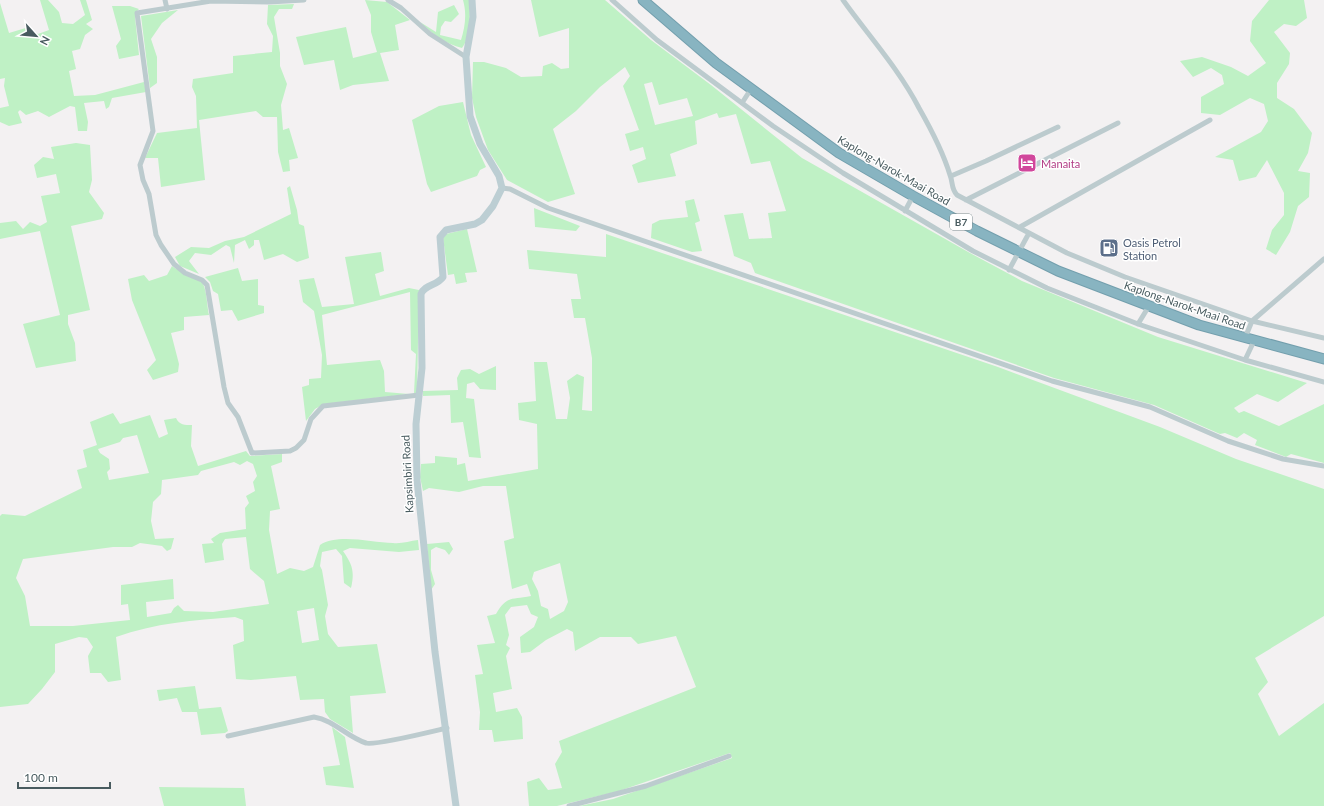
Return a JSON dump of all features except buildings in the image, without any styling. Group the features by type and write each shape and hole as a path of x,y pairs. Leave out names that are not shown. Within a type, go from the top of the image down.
{"highway":[{"name":"Kaplong-Narok-Maai Road","path":"643,0 682,35 752,89 839,152 913,196 1018,252 1058,271 1199,325 1245,339 1324,359"}],"street":[{"path":"165,0 167,9"},
{"path":"304,0 269,2 211,1 137,13 153,131 142,158 140,172 149,194 156,235 161,245 179,269 207,284 224,387 228,402 238,417 252,453 290,450 296,448 304,440 311,419 324,406 419,395"},
{"path":"388,0 401,8 430,34 466,57"},
{"path":"472,0 473,17 466,57 470,116 480,144 499,176 502,188 510,189 548,208 1052,381 1150,407 1228,441 1283,458 1324,466"},
{"path":"612,0 657,40 806,149 905,211 973,251 1070,298 1138,324 1245,360 1324,382"},
{"path":"843,0 899,76 918,106 933,133 951,176 954,192 966,200 1067,253 1125,277 1252,321 1324,338"},
{"path":"742,103 752,89"},
{"path":"1020,227 1147,154 1210,120"},
{"path":"966,200 1118,124"},
{"path":"951,176 1058,127"},
{"name":"Kapsimbiri Road","path":"456,806 447,728 435,646 417,480 416,424 422,368 421,294 425,288 440,281 442,277 440,237 446,230 475,224 482,220 493,206 502,188"},
{"path":"905,211 913,196"},
{"path":"1010,270 1028,233"},
{"path":"1245,339 1252,321 1324,259"},
{"path":"1138,324 1149,306"},
{"path":"1245,360 1254,341"},
{"path":"228,736 314,717 324,718 359,740 372,744 447,728"},
{"path":"569,806 646,786 729,756"}],"green space":[{"path":"40,0 48,0 59,12 62,23 73,24 85,15 80,0 86,0 92,20 86,24 93,29 85,35 80,49 72,51 76,69 69,71 74,96 95,95 144,82 146,92 112,98 109,107 106,109 104,101 84,103 88,122 87,131 78,131 75,107 70,106 49,117 38,111 26,115 20,110 18,112 22,123 9,126 0,122 0,108 9,106 4,86 5,78 0,79 0,3 9,33 29,27 38,34 49,30"},
{"path":"365,0 387,2 410,20 395,25 399,50 380,53 389,81 353,85 340,90 334,60 304,65 296,37 346,27 353,58 377,52 371,32 371,15"},
{"path":"463,0 469,0 470,19 469,31 462,48 450,44 440,38 429,31 420,22 436,32 438,12 454,5 459,14 451,22 445,21 441,27 440,35 461,40 465,20"},
{"path":"531,0 605,0 651,40 711,85 802,158 970,253 1022,281 1158,337 1307,383 1278,402 1257,394 1234,408 1239,413 1244,411 1279,426 1324,404 1324,463 1291,454 1286,457 1255,445 1257,440 1244,433 1237,438 1225,433 1220,434 1154,405 1054,378 755,273 751,263 734,256 724,215 743,213 749,239 772,238 768,213 786,211 770,161 751,164 736,114 719,118 717,113 695,121 697,144 670,154 676,176 638,183 632,165 646,159 643,147 630,151 625,134 639,130 623,86 630,76 625,67 600,87 576,111 553,129 575,194 548,202 507,180 488,150 476,117 472,98 473,62 484,62 506,68 521,77 542,76 543,66 552,63 561,69 569,68 569,28 539,37","holes":["652,82 659,105 687,98 693,116 655,125 644,84"]},
{"path":"1269,0 1304,0 1307,18 1296,26 1284,24 1274,32 1290,53 1289,64 1277,83 1277,98 1294,109 1312,133 1308,153 1298,171 1310,173 1309,197 1298,206 1290,232 1276,255 1266,249 1272,230 1284,215 1284,193 1267,160 1256,177 1239,181 1233,160 1215,157 1261,132 1268,121 1264,104 1250,98 1220,115 1201,113 1201,97 1224,84 1222,75 1211,68 1193,77 1180,61 1202,57 1231,67 1248,76 1266,63 1250,41 1252,21"},
{"path":"294,4 292,9 279,9 274,17 280,53 280,66 287,84 281,105 283,130 289,128 298,158 289,160 290,171 283,172 278,152 277,117 263,117 256,111 199,120 205,180 161,187 158,158 145,158 157,133 197,128 196,96 192,87 193,79 233,73 233,56 272,52 273,36 267,24 268,5"},
{"path":"112,6 130,6 139,9 136,12 135,17 139,55 119,59 116,46 121,39"},
{"path":"178,10 162,23 151,39 157,57 157,83 150,88 141,16"},
{"path":"463,102 471,135 486,167 480,170 477,176 431,192 427,184 412,120 439,106"},
{"path":"76,143 90,145 92,180 89,192 104,213 102,219 71,226 90,310 68,315 68,324 75,343 76,361 36,368 23,324 60,315 40,231 0,239 0,223 16,221 23,229 30,222 40,226 47,222 41,196 60,193 56,174 37,178 34,165 43,157 54,159 51,147"},
{"path":"290,186 297,210 299,224 304,226 309,258 297,262 283,254 264,260 259,240 254,240 254,245 249,249 245,240 235,245 234,263 230,247 226,245 211,255 195,253 189,261 199,274 180,266 175,257 191,247 209,248 225,241 244,237 291,214 287,188"},
{"path":"694,199 700,221 695,223 702,251 692,252 651,238 652,224 660,220 688,217 685,201"},
{"path":"534,208 580,226 576,231 535,227"},
{"path":"467,229 477,272 465,273 467,282 456,284 454,274 448,275 443,238 446,234"},
{"path":"606,234 998,367 1160,427 1236,459 1324,489 1324,616 1255,658 1268,682 1258,694 1279,736 1324,703 1324,806 579,806 613,799 732,758 730,753 619,791 557,806 529,806 527,782 539,778 548,790 562,788 555,764 562,752 559,741 696,687 676,636 638,644 631,637 600,637 575,651 573,632 567,629 546,640 530,652 521,653 520,637 534,627 538,617 531,614 527,605 511,607 505,615 509,635 506,645 510,648 506,656 512,689 493,693 496,712 517,708 522,717 523,739 494,742 492,730 479,730 480,712 475,675 483,674 477,645 495,643 487,616 496,614 503,604 510,599 531,596 527,584 512,589 504,541 514,538 506,486 483,486 459,492 429,488 423,491 420,477 421,464 435,463 435,456 457,458 457,465 465,463 468,481 538,469 537,424 519,420 518,403 536,401 534,362 547,362 556,419 567,419 570,398 567,381 577,374 584,377 582,410 592,411 592,358 585,318 574,318 571,299 581,299 577,274 529,269 527,250 606,257","holes":["560,563 568,602 564,611 550,619 548,609 541,606 538,591 532,579 534,572"]},
{"path":"381,252 384,271 375,274 380,296 409,288 419,290 417,393 414,393 416,354 411,350 410,292 322,315 327,365 380,360 384,371 385,392 409,394 324,404 315,409 306,421 302,387 309,385 309,379 321,378 322,355 314,311 303,302 299,280 314,278 322,307 354,304 345,257"},
{"path":"172,266 194,277 202,283 205,289 209,315 184,317 184,330 171,333 179,364 178,372 153,380 147,370 156,360 132,300 128,279 144,275 149,281 167,275"},
{"path":"238,268 242,281 258,279 258,305 264,306 264,313 238,321 232,310 221,311 218,294 213,291 210,282 205,277"},
{"path":"496,366 496,390 480,389 474,382 467,384 466,398 474,399 481,458 469,457 463,422 451,423 450,395 423,396 423,391 458,390 457,378 461,370 470,369 479,374"},
{"path":"113,413 120,424 150,415 159,438 168,434 164,420 176,418 185,425 192,425 191,446 198,466 246,451 250,456 282,454 282,462 271,466 280,509 270,511 269,530 277,574 290,568 304,571 313,567 320,545 328,541 346,539 385,543 402,543 418,540 419,550 399,552 350,548 343,551 349,560 353,572 351,588 344,583 342,556 336,549 322,552 320,566 328,605 325,616 328,634 338,647 377,644 386,693 350,696 353,733 330,719 325,712 324,699 300,700 296,676 251,680 236,679 233,645 244,641 243,620 235,617 160,625 116,637 121,680 108,682 101,673 90,673 88,656 93,647 87,638 79,637 55,644 55,672 42,689 28,704 0,707 0,516 2,514 25,516 82,488 77,470 87,467 83,450 97,445 90,422","holes":["137,435 149,473 109,480 107,472 110,469 109,459 100,453 98,449 120,442 123,438","247,461 253,464 257,476 253,482 255,491 246,496 249,503 245,508 246,529 220,533 211,539 214,543 202,544 205,563 224,560 222,544 225,539 246,537 250,569 264,581 269,604 213,612 184,611 178,605 171,613 147,617 146,602 174,599 173,579 121,585 121,605 128,604 130,620 73,626 30,626 25,596 16,578 23,559 113,547 132,547 140,543 162,546 167,551 171,549 174,538 155,539 151,521 153,502 161,494 162,480 198,475 201,471 234,462 240,465","314,608 319,640 302,643 297,611"]},
{"path":"449,542 453,549 449,555 445,550 436,547 431,550 431,570 435,584 431,590 427,544"},
{"path":"195,686 199,709 221,707 228,731 225,733 201,735 197,712 182,712 177,698 159,701 157,690"},
{"path":"332,727 345,737 354,788 326,785 323,767 340,765"},
{"path":"159,787 244,788 246,806 164,806"}],"place":[{"name":"Manaita","path":"1027,163"},
{"name":"Oasis Petrol Station","path":"1109,248"}]}
